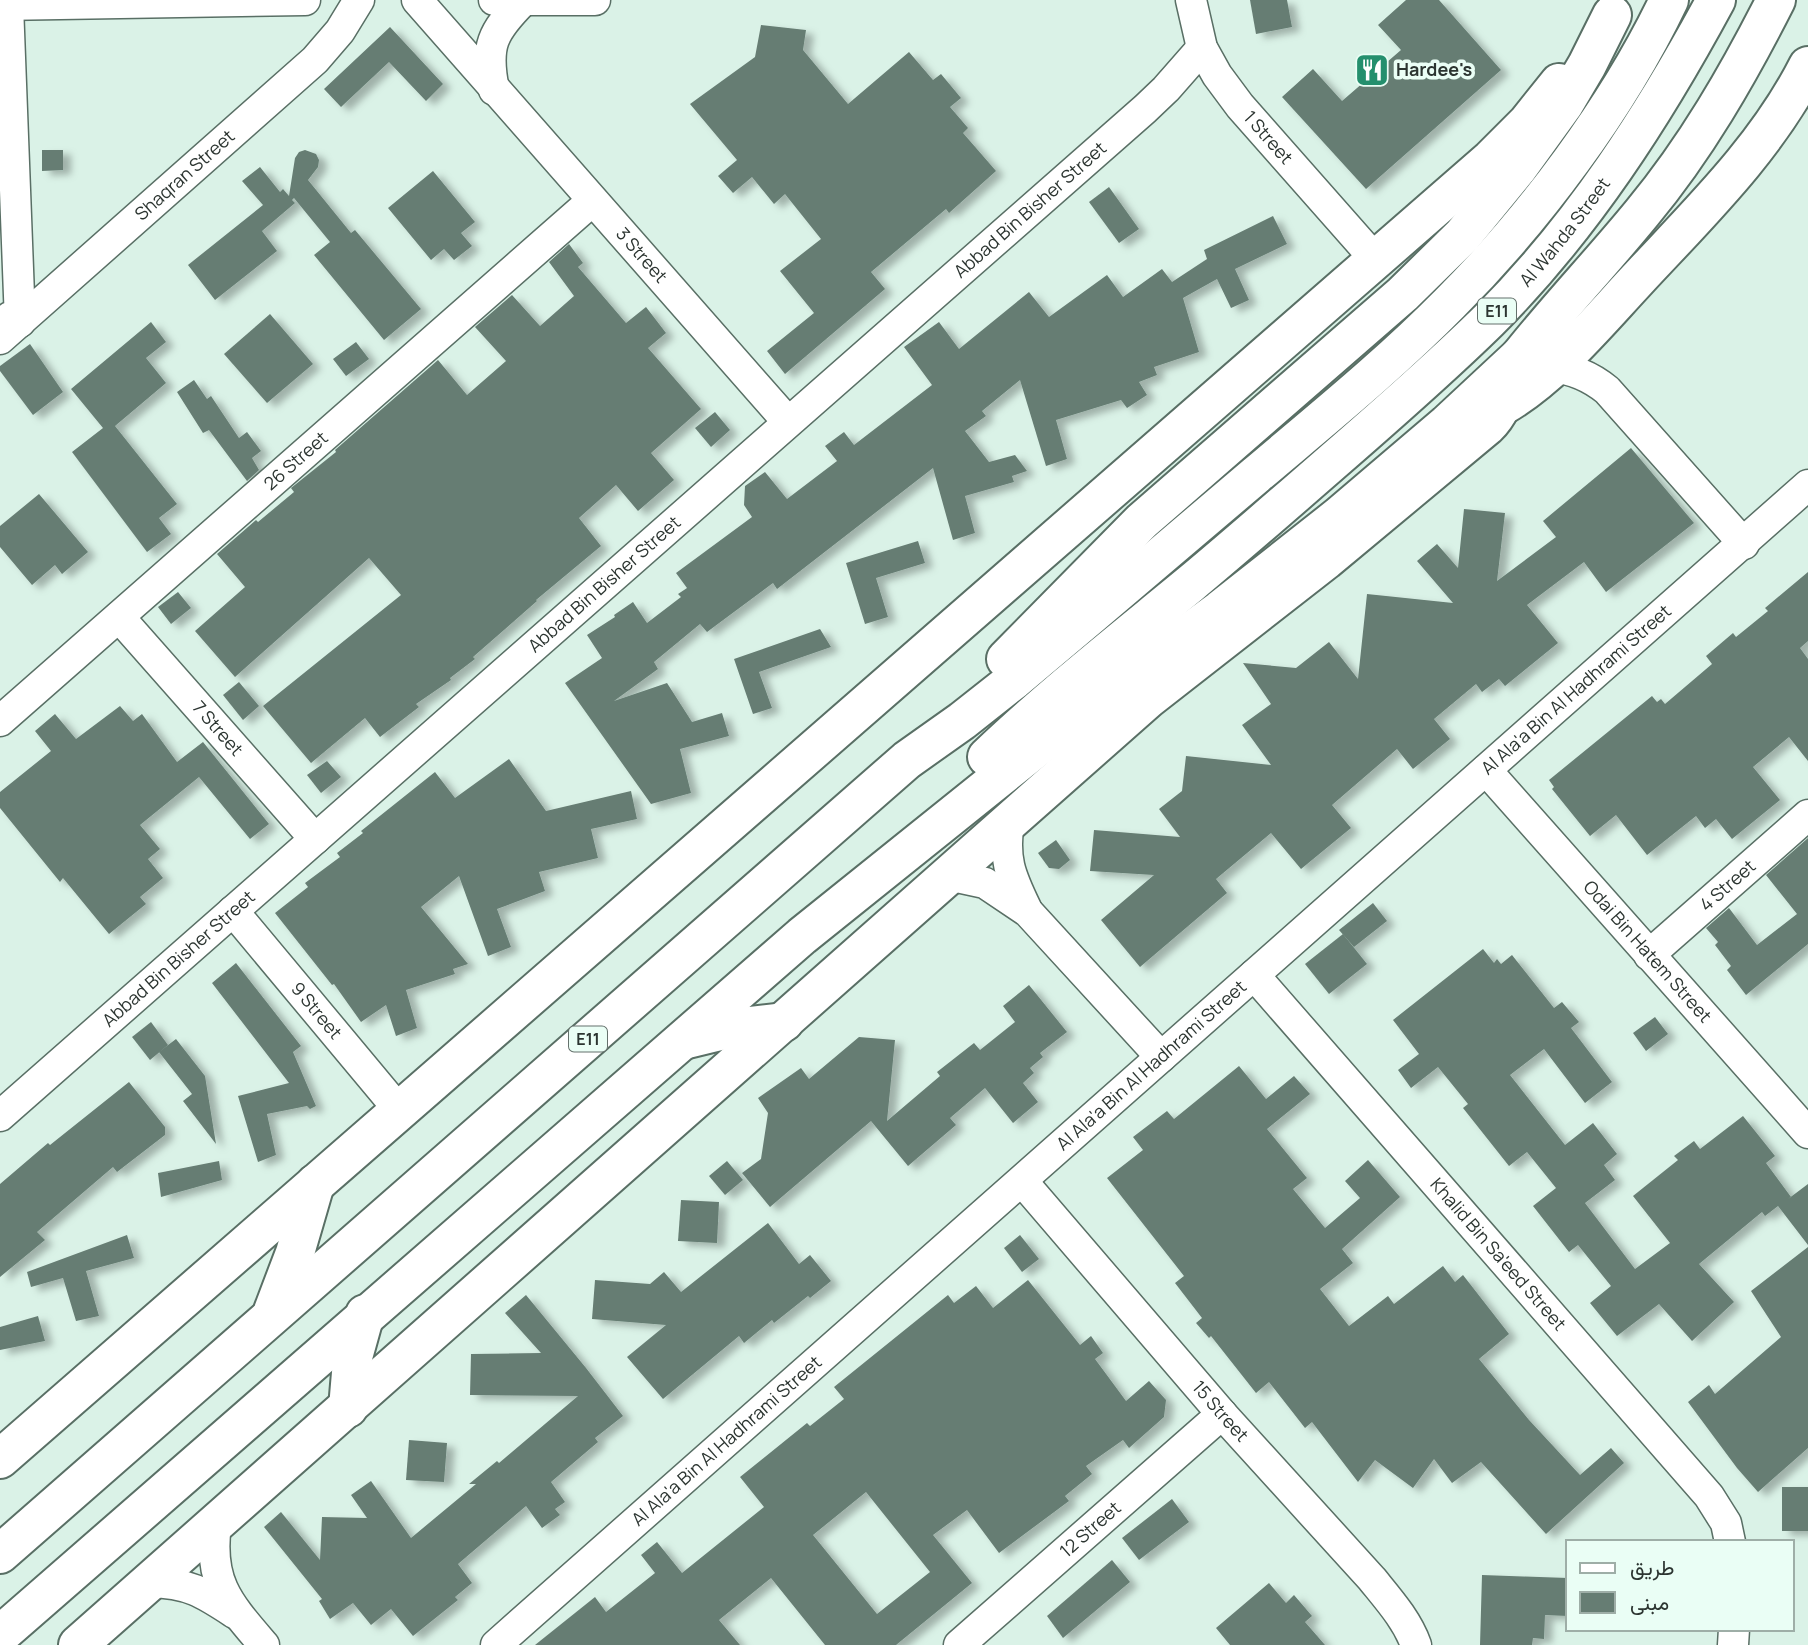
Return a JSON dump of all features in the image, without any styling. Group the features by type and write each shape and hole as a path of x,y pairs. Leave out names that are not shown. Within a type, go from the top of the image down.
{"main road":[{"name":"E11","path":"0,1554 907,760 1006,687 1384,366 1451,303 1513,234 1569,163 1621,86 1669,0"},
{"name":"Al Wahda Street","path":"802,936 1011,734 1212,566 1415,390 1490,319 1541,261 1621,160 1676,74 1716,0"},
{"path":"78,1645 1155,693 1326,560 1487,426 1502,406 1511,372 1536,361 1681,162 1748,57 1776,0"},
{"path":"0,1459 1511,140 1544,102 1617,7"},
{"path":"907,760 1104,558 1404,294 1463,234 1517,169 1564,104 1617,7"},
{"path":"802,936 1086,708 1220,610 1339,516 1447,424 1536,361 1595,325 1744,162 1786,105 1808,66"},
{"name":"E11","path":"0,1635 365,1314 802,936"},
{"path":"682,1041 732,1028 784,1021"},
{"path":"272,1316 315,1184"},
{"path":"348,1408 352,1361 365,1314"}],"street":[{"path":"7,325 4,5 305,0"},
{"name":"Shaqran Street","path":"7,325 315,60 340,31 359,0"},
{"name":"3 Street","path":"417,0 788,422"},
{"path":"494,0 595,0"},
{"name":"1 Street","path":"1191,0 1202,48 1217,75 1240,106 1375,259"},
{"path":"494,90 490,68 491,43 504,20 523,1"},
{"name":"Abbad Bin Bisher Street","path":"0,1116 1144,109 1202,48"},
{"name":"26 Street","path":"0,721 592,201"},
{"path":"1595,325 1596,357 1608,390"},
{"path":"1536,361 1575,371 1608,390 1745,544"},
{"name":"Al Ala'a Bin Al Hadhrami Street","path":"496,1645 1745,544 1808,485"},
{"name":"7 Street","path":"119,617 315,839"},
{"name":"Odai Bin Hatem Street","path":"1486,771 1649,955 1802,1116"},
{"name":"4 Street","path":"1649,955 1808,816"},
{"path":"1009,821 1007,863 1028,912"},
{"path":"948,875 985,883 1028,912 1161,1057"},
{"name":"9 Street","path":"233,911 399,1110"},
{"name":"Khalid Bin Sa'eed Street","path":"1254,975 1709,1496 1726,1523 1730,1540"},
{"name":"15 Street","path":"1022,1181 1222,1414 1372,1579 1412,1633 1416,1645"},
{"name":"12 Street","path":"959,1645 1222,1414"},
{"path":"216,1524 213,1558 216,1573 239,1616 264,1645"},
{"path":"150,1582 198,1590 239,1616"}],"building":[{"path":"1250,0 1287,0 1292,27 1256,34"},
{"path":"1406,0 1439,0 1501,70 1366,189 1282,97 1313,69 1342,101 1401,50 1378,25"},
{"path":"761,25 806,30 803,50 848,104 909,52 933,80 941,74 961,98 950,107 968,128 963,133 996,171 949,213 946,209 871,272 885,289 785,374 767,351 814,313 780,271 821,239 785,194 774,204 752,177 733,193 718,176 737,160 690,104 755,57"},
{"path":"390,27 443,84 426,101 389,62 341,107 324,89"},
{"path":"42,150 63,150 63,170 42,171"},
{"path":"305,150 316,154 319,160 318,167 308,180 351,233 355,230 421,309 384,340 314,255 330,242 294,198 292,200 295,203 262,231 277,251 215,300 188,265 263,205 242,181 260,167 280,192 283,189 289,196 295,158 299,152"},
{"path":"433,171 475,222 461,233 472,246 454,260 444,249 431,260 388,208"},
{"path":"1109,187 1139,229 1119,243 1089,202"},
{"path":"1273,216 1287,244 1235,269 1249,300 1231,308 1217,279 1183,298 1199,352 1154,367 1157,375 1139,382 1147,395 1127,408 1121,400 1056,420 1067,459 1046,466 1020,380 982,411 986,416 965,431 989,462 1015,455 1027,471 1012,476 1014,482 965,496 975,533 953,540 933,468 777,589 773,583 707,632 700,624 654,662 658,669 614,701 667,683 692,722 722,713 729,736 680,749 691,793 651,804 565,683 602,658 587,635 633,602 647,623 681,597 678,594 687,588 676,573 752,517 744,505 745,486 765,472 787,499 837,461 825,446 844,432 854,445 932,385 904,347 939,322 959,349 1029,292 1049,317 1107,275 1123,297 1162,269 1172,282 1207,259 1204,250"},
{"path":"569,244 583,263 578,267 626,323 646,307 666,333 648,348 701,409 651,453 674,480 638,511 616,485 579,518 601,546 536,600 473,657 475,659 450,678 451,680 416,704 419,707 380,737 365,718 311,763 263,706 401,595 369,558 235,677 195,631 245,587 217,554 294,492 291,488 336,452 335,450 438,360 467,395 506,361 475,327 512,295 540,326 574,296 549,262"},
{"path":"270,314 313,364 267,403 224,354"},
{"path":"151,322 166,342 146,358 166,383 115,426 177,504 159,518 171,534 147,552 72,452 103,428 71,389"},
{"path":"356,342 369,359 346,376 333,359"},
{"path":"30,344 63,392 33,415 0,371 0,366"},
{"path":"194,380 207,399 211,396 239,438 247,432 261,451 252,458 259,470 247,481 209,430 203,433 177,392"},
{"path":"715,412 730,430 711,447 695,428"},
{"path":"1631,448 1694,523 1606,592 1584,562 1527,605 1558,643 1505,686 1499,679 1482,692 1476,684 1434,719 1450,739 1413,769 1397,749 1332,805 1351,828 1301,869 1271,833 1216,879 1227,893 1140,967 1101,920 1154,875 1090,871 1094,830 1180,837 1159,809 1182,791 1186,756 1271,765 1242,725 1271,704 1243,663 1296,668 1329,642 1358,679 1367,594 1453,603 1417,561 1437,544 1458,568 1464,509 1505,513 1497,581 1556,537 1543,521"},
{"path":"39,494 88,552 62,574 55,565 32,585 0,547 0,526"},
{"path":"918,541 925,563 876,578 888,617 865,624 846,563"},
{"path":"1808,572 1808,641 1800,648 1808,659 1808,761 1789,737 1753,767 1780,800 1732,839 1716,819 1705,828 1696,816 1647,855 1616,815 1590,836 1552,789 1554,787 1549,780 1652,696 1657,702 1661,699 1665,704 1712,664 1706,656 1733,633 1736,637 1768,611 1765,608"},
{"path":"178,592 191,608 171,624 158,607"},
{"path":"820,629 831,647 759,672 772,708 753,714 734,659"},
{"path":"239,682 259,706 243,720 223,695"},
{"path":"120,706 133,721 142,714 177,762 203,742 269,824 250,839 199,777 140,825 160,849 148,859 163,878 140,897 146,904 109,934 63,878 60,882 0,808 0,792 51,751 35,731 55,714 76,739"},
{"path":"509,759 546,811 631,791 637,819 591,829 598,858 539,872 545,891 497,909 511,947 488,956 459,876 421,907 468,964 453,969 455,974 406,990 417,1028 396,1036 386,1005 361,1022 334,984 332,985 275,913 308,887 305,883 340,857 337,853 363,833 361,831 435,772 455,798"},
{"path":"327,761 341,777 321,793 307,775"},
{"path":"1808,838 1808,944 1746,995 1727,970 1731,966 1715,945 1718,942 1706,928 1729,908 1757,945 1797,914 1766,875"},
{"path":"1056,840 1070,860 1059,869 1049,868 1038,853"},
{"path":"1373,903 1387,921 1354,947 1339,930"},
{"path":"1343,934 1367,964 1329,994 1305,964"},
{"path":"1483,949 1494,963 1497,959 1501,964 1512,955 1554,1008 1562,1002 1579,1022 1571,1028 1612,1082 1585,1103 1544,1049 1510,1075 1565,1145 1593,1123 1617,1154 1604,1165 1615,1180 1585,1203 1635,1269 1670,1243 1633,1196 1678,1160 1674,1156 1694,1141 1700,1149 1743,1116 1775,1156 1766,1163 1791,1197 1808,1184 1808,1245 1778,1206 1765,1216 1762,1212 1699,1264 1734,1302 1692,1341 1659,1304 1617,1336 1590,1303 1611,1286 1578,1245 1569,1252 1533,1206 1556,1188 1527,1152 1509,1166 1463,1108 1468,1104 1438,1067 1411,1088 1398,1070 1419,1054 1393,1020"},
{"path":"236,963 301,1046 293,1052 316,1106 267,1114 276,1155 258,1162 238,1096 289,1083 212,983"},
{"path":"1029,985 1067,1032 1040,1053 1043,1057 1030,1068 1034,1073 1023,1083 1038,1102 1013,1123 985,1088 950,1118 956,1125 908,1166 871,1121 770,1207 742,1173 761,1159 768,1113 758,1098 801,1068 809,1079 859,1037 895,1040 887,1121 940,1076 937,1072 974,1043 980,1050 1015,1022 1003,1006"},
{"path":"1655,1017 1668,1034 1646,1051 1633,1033"},
{"path":"151,1022 168,1045 150,1060 132,1037"},
{"path":"176,1039 205,1076 216,1144 183,1101 192,1094 159,1052"},
{"path":"1239,1066 1266,1099 1294,1076 1310,1094 1267,1129 1307,1178 1293,1189 1325,1228 1360,1198 1345,1181 1368,1160 1400,1197 1342,1249 1353,1263 1320,1289 1349,1326 1388,1296 1394,1304 1443,1266 1455,1282 1463,1275 1509,1334 1479,1359 1529,1420 1580,1475 1611,1448 1624,1463 1546,1534 1481,1462 1452,1483 1434,1459 1413,1488 1375,1460 1358,1482 1312,1422 1305,1428 1269,1382 1256,1393 1211,1336 1209,1338 1196,1323 1202,1318 1175,1283 1184,1276 1107,1178 1143,1150 1133,1137 1167,1111 1174,1119"},
{"path":"129,1082 165,1127 165,1135 117,1172 113,1167 37,1232 45,1240 0,1277 0,1184 48,1143 50,1145"},
{"path":"219,1161 222,1180 161,1197 158,1173"},
{"path":"727,1161 743,1180 725,1195 709,1176"},
{"path":"681,1200 719,1202 717,1243 678,1241"},
{"path":"768,1223 799,1264 810,1255 831,1281 774,1323 772,1320 744,1343 739,1336 663,1399 627,1357 666,1325 592,1319 595,1280 650,1284 664,1272 681,1292"},
{"path":"127,1235 134,1258 86,1271 99,1316 76,1321 63,1278 31,1287 27,1272"},
{"path":"1020,1235 1039,1259 1022,1272 1004,1248"},
{"path":"1808,1247 1808,1448 1758,1492 1688,1402 1709,1385 1715,1394 1781,1337 1751,1291"},
{"path":"1028,1280 1080,1345 1091,1336 1103,1353 1095,1359 1126,1401 1149,1381 1166,1400 1164,1417 1129,1448 1123,1440 1086,1466 1092,1474 1065,1496 1069,1501 999,1553 967,1510 933,1535 972,1583 896,1645 825,1645 771,1578 719,1620 740,1645 535,1645 595,1597 606,1612 655,1573 641,1555 657,1542 682,1573 764,1507 740,1477 807,1423 810,1426 844,1399 834,1387 948,1295 954,1303 976,1286 993,1308","holes":["866,1492 930,1572 877,1614 813,1535"]},
{"path":"526,1295 623,1416 595,1438 598,1442 551,1482 565,1502 555,1509 560,1515 542,1528 526,1506 458,1564 472,1583 455,1597 458,1600 413,1636 391,1609 371,1625 353,1603 330,1619 319,1601 322,1599 264,1527 281,1512 320,1560 322,1517 367,1518 351,1495 371,1481 411,1538 476,1484 469,1484 497,1461 499,1463 578,1396 470,1395 471,1354 541,1353 505,1313"},
{"path":"38,1316 45,1341 0,1350 0,1327"},
{"path":"409,1440 447,1443 444,1482 406,1480"},
{"path":"1782,1487 1808,1487 1808,1531 1782,1531"},
{"path":"1172,1499 1189,1522 1139,1560 1122,1538"},
{"path":"1112,1560 1130,1582 1063,1638 1047,1616"},
{"path":"1482,1575 1566,1578 1566,1616 1545,1615 1544,1639 1533,1638 1532,1645 1480,1645"},
{"path":"1269,1583 1286,1603 1294,1595 1312,1616 1305,1622 1325,1645 1230,1645 1216,1628"}],"place":[{"name":"Hardee's","path":"1372,70"}]}
